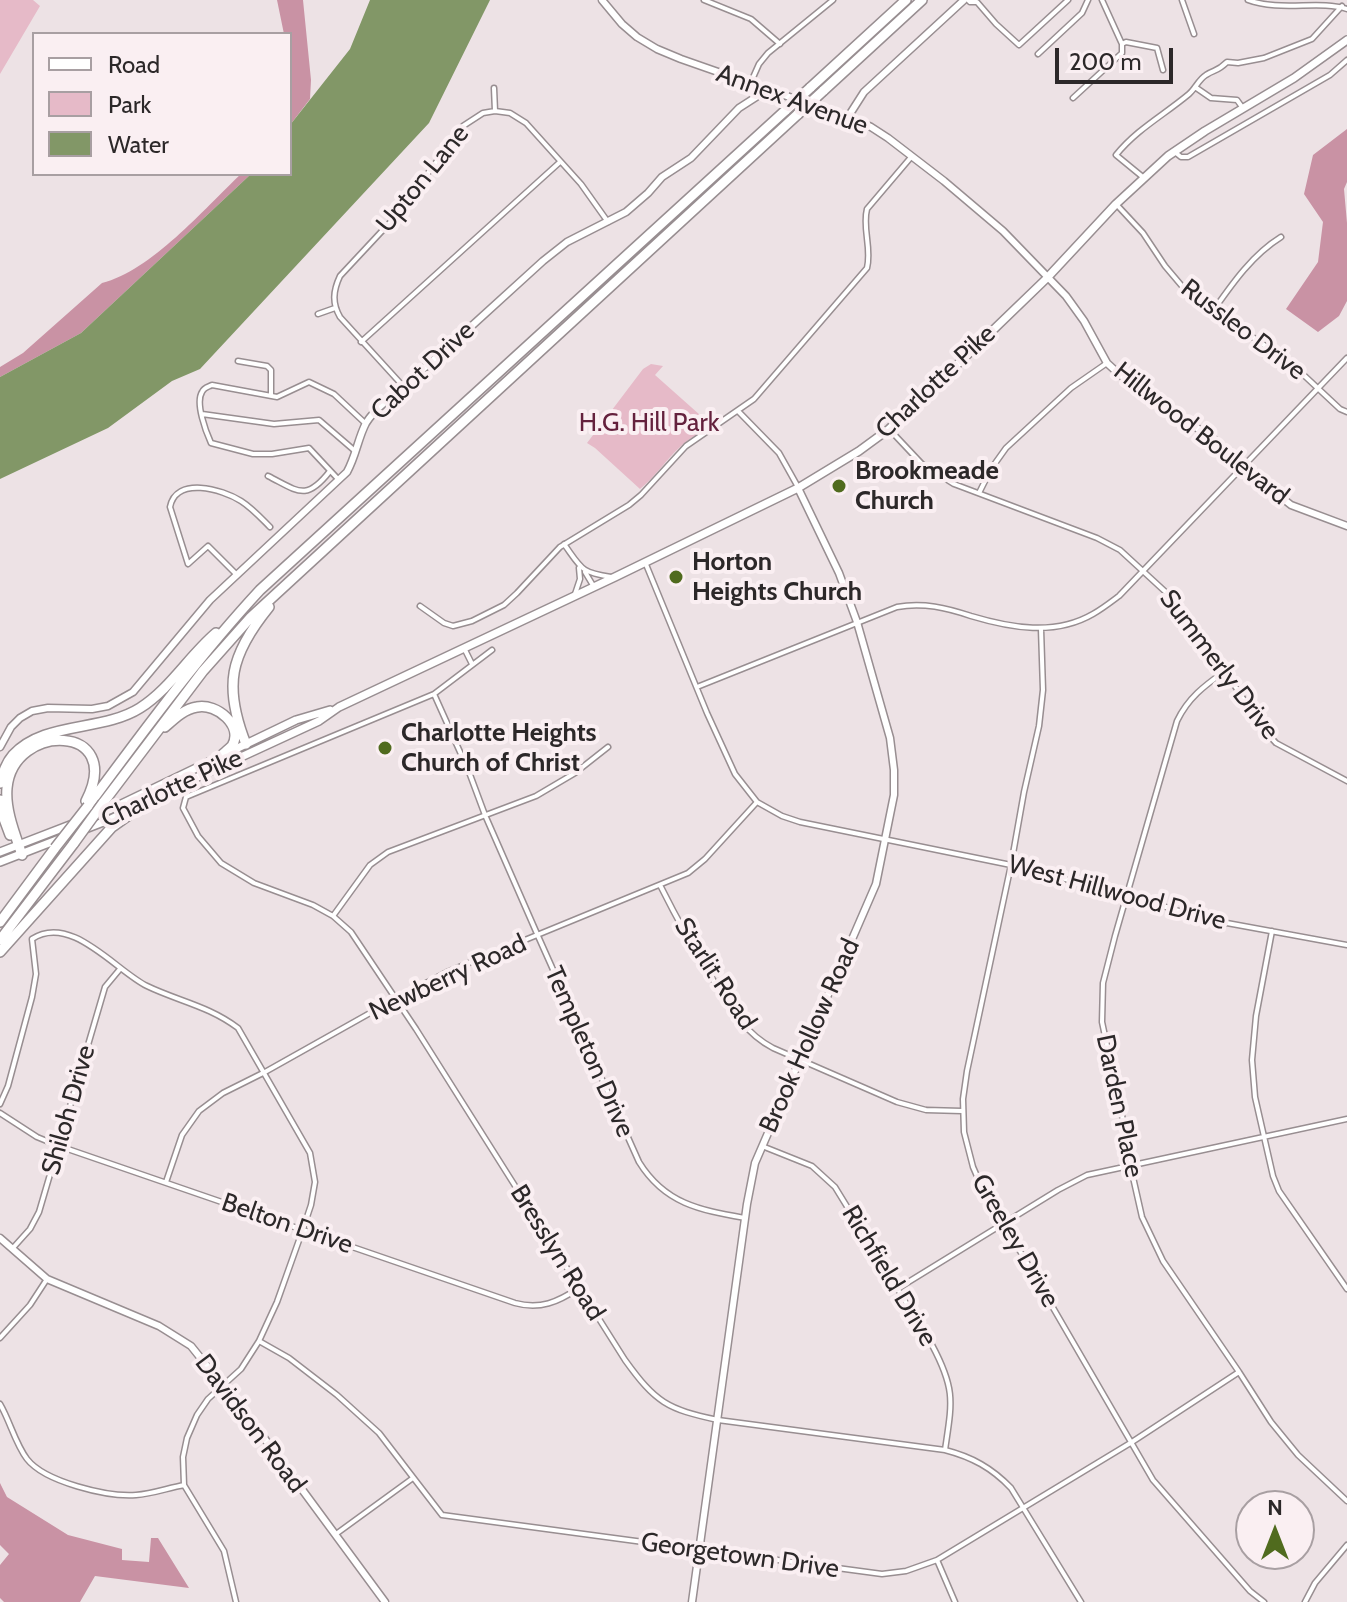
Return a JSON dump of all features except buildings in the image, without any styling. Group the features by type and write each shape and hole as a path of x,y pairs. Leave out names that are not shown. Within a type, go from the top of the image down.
{"highway":[{"path":"0,922 159,710 260,590 906,0"},
{"path":"0,940 203,671 251,617 922,0"},
{"path":"248,748 236,719 235,666 250,632 292,578"},
{"path":"0,783 13,754 31,741 48,733 111,721 144,706 209,639 234,618"},
{"path":"153,736 187,710 202,706 215,709 228,718 234,736 231,747 222,755"},
{"path":"18,851 7,803 7,786 14,766 25,753 42,743 60,740 79,743 91,754 94,766 93,782 85,807"},
{"path":"0,800 0,808 18,851"},
{"path":"0,952 112,827 150,800"}],"main road":[{"name":"Charlotte Pike","path":"0,852 18,851 111,819 296,720 339,707 798,488 889,429 1047,278 1116,204 1174,151 1294,78 1347,40"},
{"name":"Charlotte Pike","path":"0,862 222,755 248,748"}],"street":[{"name":"Annex Avenue","path":"602,0 622,24 657,49 871,127 912,156 1003,231 1047,278"},
{"path":"704,0 751,19 780,44"},
{"path":"848,117 864,92 966,0 977,2 1019,45 1068,0"},
{"path":"1038,54 1082,13 1088,0"},
{"path":"1073,98 1122,53 1122,44 1102,0"},
{"path":"1182,0 1194,34"},
{"path":"1248,0 1262,5 1326,4 1345,8"},
{"path":"750,83 759,64 828,1"},
{"path":"1144,178 1116,155 1145,126 1191,93 1205,75 1219,70 1227,62 1264,58 1312,39 1345,8"},
{"path":"1122,44 1126,42 1157,48 1163,70"},
{"path":"1174,151 1181,157 1188,157 1330,75 1347,60"},
{"path":"1195,87 1211,98 1237,100 1243,109"},
{"path":"494,88 495,111"},
{"name":"Cabot Drive","path":"0,747 11,727 32,711 108,706 133,692 210,600 347,472 373,413 543,261 567,242 626,212 662,177 691,158 739,108 767,90"},
{"name":"Upton Lane","path":"335,308 335,292 340,276 396,216 463,126 483,113 510,113 526,123 581,184 608,222"},
{"path":"420,606 453,626 485,616 504,605 564,544 629,505 686,446 754,399 865,271 869,262 867,209 912,156"},
{"path":"361,342 560,162"},
{"name":"Russleo Drive","path":"1116,204 1143,233 1187,292 1293,365 1347,412"},
{"path":"1213,311 1250,263 1281,237"},
{"name":"Hillwood Boulevard","path":"1047,278 1074,306 1107,363 1137,388 1215,440 1244,468 1291,505 1347,526"},
{"path":"318,314 335,308 361,342 404,387"},
{"path":"697,687 897,607 919,605 942,608 1002,625 1041,629 1091,616 1119,596 1144,571 1347,358"},
{"path":"238,361 267,366 271,370 271,396"},
{"path":"979,494 1006,448 1071,388 1107,363"},
{"path":"339,479 309,448 253,454 211,443 204,425 201,393 205,387 212,385 277,397 309,382 334,394 366,424"},
{"path":"738,411 779,453 798,488"},
{"path":"202,414 274,424 319,420 356,452"},
{"name":"Summerly Drive","path":"889,429 922,464 954,484 1097,538 1120,550 1170,596 1276,743 1347,781"},
{"path":"268,476 301,493 331,471"},
{"path":"237,575 208,546 188,564 170,507 172,500 180,491 191,487 222,492 240,500 270,527"},
{"name":"Brook Hollow Road","path":"692,1602 755,1163 876,884 894,795 893,752 857,622 839,573 798,488"},
{"path":"564,544 594,587"},
{"path":"645,562 735,774 757,802"},
{"path":"582,567 591,574 615,577"},
{"path":"574,596 582,567"},
{"name":"Greeley Drive","path":"1041,629 1041,712 967,1071 962,1111 964,1132 973,1167 987,1199 1153,1480 1250,1591 1264,1602"},
{"path":"464,648 472,665"},
{"path":"434,694 492,650"},
{"name":"Darden Place","path":"1225,671 1196,692 1181,714 1104,977 1102,1022 1142,1217 1163,1261 1264,1412 1298,1455 1347,1501"},
{"name":"Bresslyn Road","path":"434,694 186,797 183,808 208,850 233,871 254,883 312,904 333,916 351,932 423,1040 625,1360 650,1392 677,1410 718,1420 945,1450 973,1459 1000,1476 1009,1486 1081,1602"},
{"name":"Templeton Drive","path":"434,694 538,936 647,1175 685,1205 745,1218"},
{"path":"333,916 370,865 388,852 536,796 577,772 608,747"},
{"name":"West Hillwood Drive","path":"757,802 800,822 1011,865 1205,919 1347,945"},
{"name":"Newberry Road","path":"166,1182 182,1135 199,1111 223,1093 447,972 660,885 694,868 757,802"},
{"name":"Starlit Road","path":"660,885 682,929 742,1024 763,1043 897,1102 926,1110 962,1111"},
{"path":"1272,931 1253,1039 1255,1097 1279,1191 1347,1289"},
{"path":"0,1104 8,1086 32,997 36,974 32,939 42,933 57,934 74,937 107,956 146,986 222,1016 238,1028 310,1153 315,1191 277,1302 259,1341 241,1369 208,1399 191,1427 183,1457 184,1485 224,1551 236,1602"},
{"name":"Shiloh Drive","path":"12,1249 30,1229 39,1212 105,987 120,969"},
{"name":"Belton Drive","path":"0,1113 37,1137 59,1146 524,1305 556,1302 579,1288"},
{"path":"897,1289 1077,1179 1130,1164 1347,1119"},
{"name":"Richfield Drive","path":"762,1146 812,1166 835,1187 932,1345 951,1394 945,1450"},
{"name":"Davidson Road","path":"0,1238 47,1279 143,1319 191,1346 256,1427 385,1602"},
{"path":"0,1338 30,1305 47,1279"},
{"path":"0,1328 5,1333"},
{"name":"Georgetown Drive","path":"259,1341 289,1358 379,1433 442,1515 882,1574 906,1571 937,1560 1132,1442 1239,1372"},
{"path":"0,1404 26,1457 38,1471 51,1478 118,1495 138,1495 184,1485"},
{"path":"334,1535 413,1478"},
{"path":"1305,1602 1315,1583 1347,1545"},
{"path":"937,1560 955,1602"}],"green space":[{"path":"0,0 33,0 40,6 0,74"},
{"name":"H.G. Hill Park","path":"651,364 663,366 655,375 709,423 680,447 640,489 587,443 643,369"}],"shaded area":[{"path":"277,0 303,0 310,99 292,122 292,32 284,32"},
{"path":"1347,129 1347,182 1344,189 1347,301 1339,316 1318,332 1286,309 1318,262 1323,222 1304,194 1313,155"},
{"path":"239,176 249,176 81,333 0,377 0,367 23,353 102,283 139,266 194,221"},
{"path":"0,1483 7,1497 68,1535 122,1549 122,1560 149,1562 151,1538 158,1538 189,1588 95,1576 80,1602 4,1602 0,1598 0,1565 9,1554 0,1545"}],"water":[{"path":"370,0 490,0 429,123 200,369 172,381 108,428 0,479 0,377 81,333 249,176 292,176 292,122 350,49"}],"place":[{"name":"Brookmeade Church","path":"839,486"},
{"name":"Horton Heights Church","path":"676,577"},
{"name":"Charlotte Heights Church of Christ","path":"385,748"}]}
